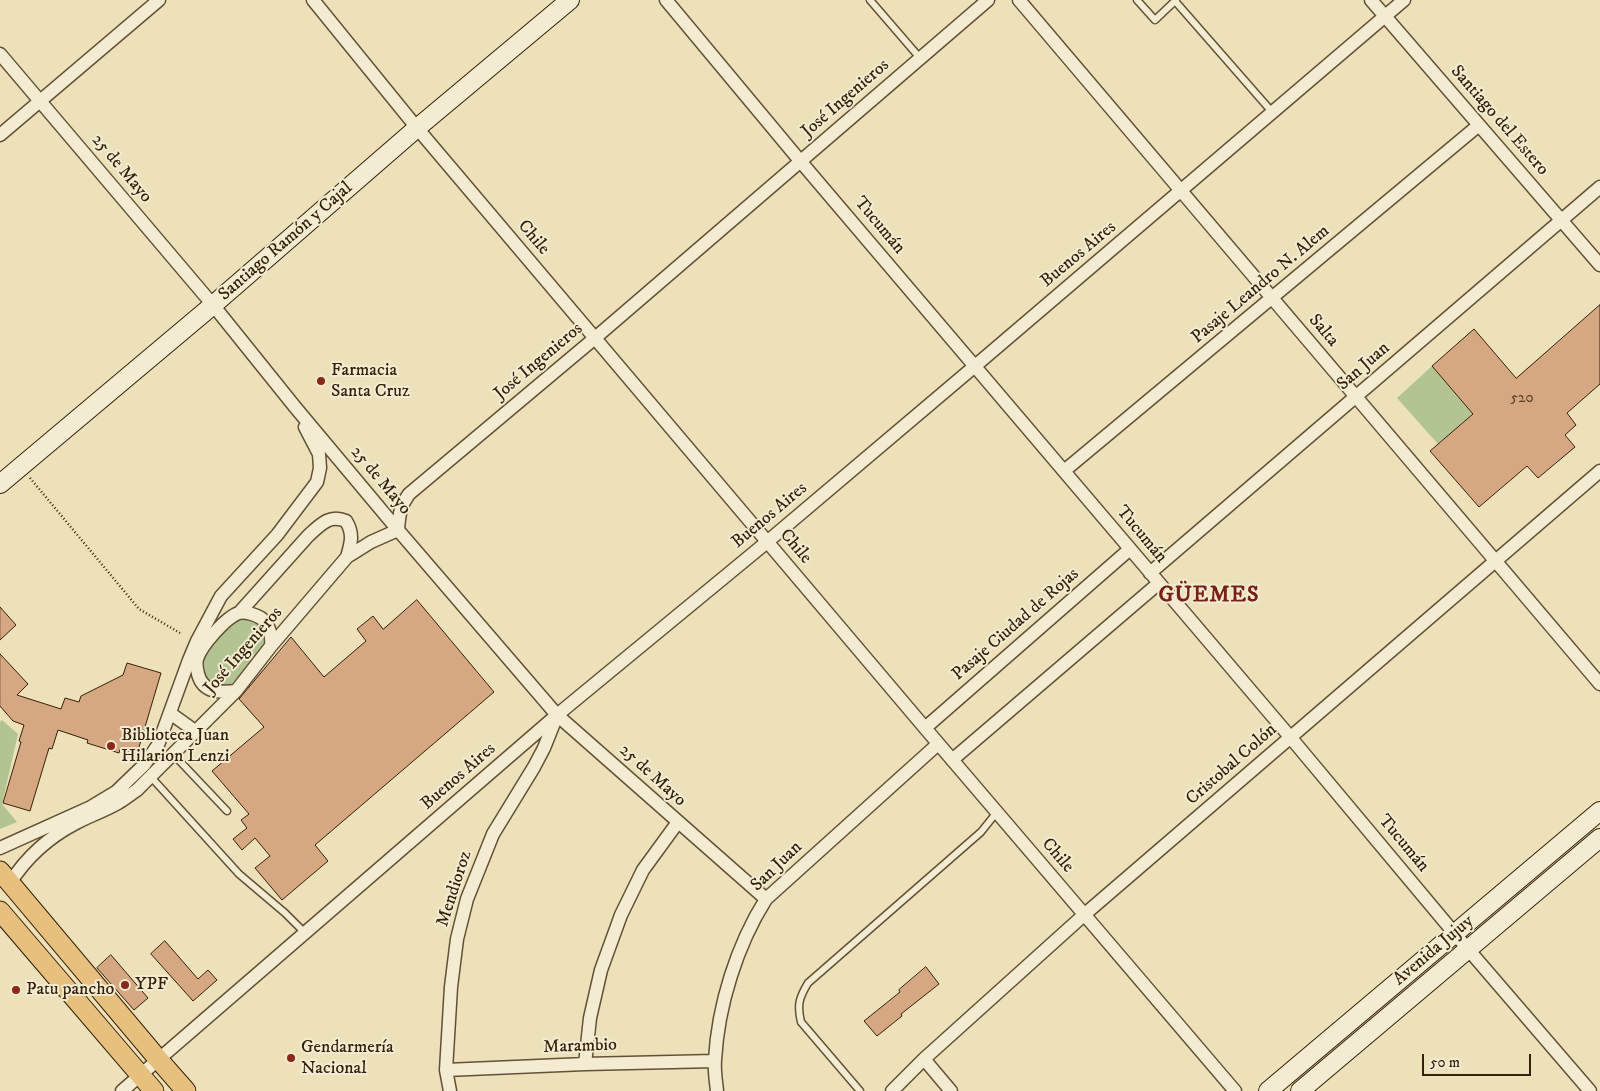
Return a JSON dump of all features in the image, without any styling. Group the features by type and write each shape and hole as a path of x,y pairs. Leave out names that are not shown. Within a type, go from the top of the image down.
{"main road":[{"path":"5,877 186,1091"},
{"path":"0,911 154,1091"}],"street":[{"path":"0,135 159,0"},
{"name":"Chile","path":"313,0 417,128 1234,1091"},
{"name":"Santiago Ramón y Cajal","path":"2,479 21,466 213,305 417,128 570,0"},
{"name":"Tucumán","path":"666,0 801,162 1590,1091"},
{"name":"José Ingenieros","path":"5,877 19,870 59,833 120,802 151,777 236,691 271,646 347,557 371,542 398,530 399,512 408,494 595,338 988,0"},
{"name":"Salta","path":"1019,0 1600,684"},
{"name":"Santiago del Estero","path":"1371,0 1600,265"},
{"name":"Buenos Aires","path":"122,1091 557,715 767,542 1404,0"},
{"name":"25 de Mayo","path":"0,54 213,305 398,530 557,715 766,898"},
{"name":"Pasaje Leandro N. Alem","path":"1064,472 1479,124"},
{"name":"San Juan","path":"1150,573 1600,187"},
{"path":"0,848 91,807 116,792 144,765 158,745 193,660 197,641 221,596 276,535 317,482 320,468 318,454 295,407"},
{"name":"Cristobal Colón","path":"892,1091 924,1059 1085,914 1600,471"},
{"path":"193,660 216,632 228,620 239,613 320,525 333,518 346,521 352,538 347,557"},
{"name":"Pasaje Ciudad de Rojas","path":"925,728 1130,549"},
{"path":"952,760 1159,583"},
{"path":"239,613 255,615 265,622 272,639 271,646"},
{"path":"193,660 202,684 207,688 216,692 236,691"},
{"path":"170,713 195,731"},
{"name":"Mendioroz","path":"450,1091 446,1070 451,987 457,939 467,899 493,834 537,761 557,715"},
{"name":"San Juan","path":"717,1091 715,1061 719,1026 728,985 739,950 753,919 766,898 938,744"},
{"path":"158,745 173,754"},
{"name":"Avenida Jujuy","path":"1268,1091 1600,811"},
{"path":"585,1064 590,1018 601,970 621,915 643,870 678,822"},
{"name":"Avenida Jujuy","path":"1300,1091 1467,948 1600,838"},
{"path":"924,1059 951,1091"},
{"name":"Marambio","path":"446,1070 715,1061"},
{"path":"444,1091 446,1070"}],"lane":[{"path":"870,0 920,58"},
{"path":"1137,0 1154,20 1176,1 1272,113"},
{"path":"173,754 226,810"},
{"path":"151,777 239,874 285,913 305,933"},
{"path":"860,1091 801,1022 798,1009 801,996 808,983 981,832 997,812"}],"path":[{"path":"21,466 139,609 180,633"}],"green space":[{"path":"1432,366 1473,414 1438,444 1397,398"},
{"path":"238,619 256,621 259,624 262,628 264,646 240,676 230,685 215,685 206,679 203,665 204,657 217,639"},
{"path":"2,720 18,734 2,804 17,822 0,829 0,722"}],"building":[{"path":"1600,305 1600,384 1567,413 1576,425 1565,435 1575,447 1538,478 1527,466 1479,507 1430,451 1473,414 1432,366 1474,329 1516,378"},
{"path":"417,600 494,692 315,845 328,861 282,900 255,868 270,856 255,838 242,850 233,839 247,828 241,820 249,814 212,771 264,727 239,699 291,637 324,677 366,641 357,629 373,616 383,629"},
{"path":"0,607 16,625 0,640"},
{"path":"0,654 28,684 17,695 61,709 65,698 79,702 81,696 123,675 127,663 161,673 137,754 120,749 119,753 87,743 88,740 58,730 52,749 49,748 30,811 3,803 21,742 19,741 24,725 13,721 0,706"},
{"path":"165,941 198,979 208,970 217,980 193,1001 151,954"},
{"path":"111,955 148,998 134,1010 97,968"},
{"path":"926,967 939,984 877,1036 864,1021 900,992 899,990"}],"place":[{"name":"Farmacia Santa Cruz","path":"321,381"},
{"name":"Biblioteca Juan Hilarion Lenzi","path":"111,746"},
{"name":"YPF","path":"125,985"},
{"name":"Patu pancho","path":"16,990"},
{"name":"Gendarmería Nacional","path":"291,1058"}],"district":[{"name":"GÜEMES","path":"1209,596"}]}
